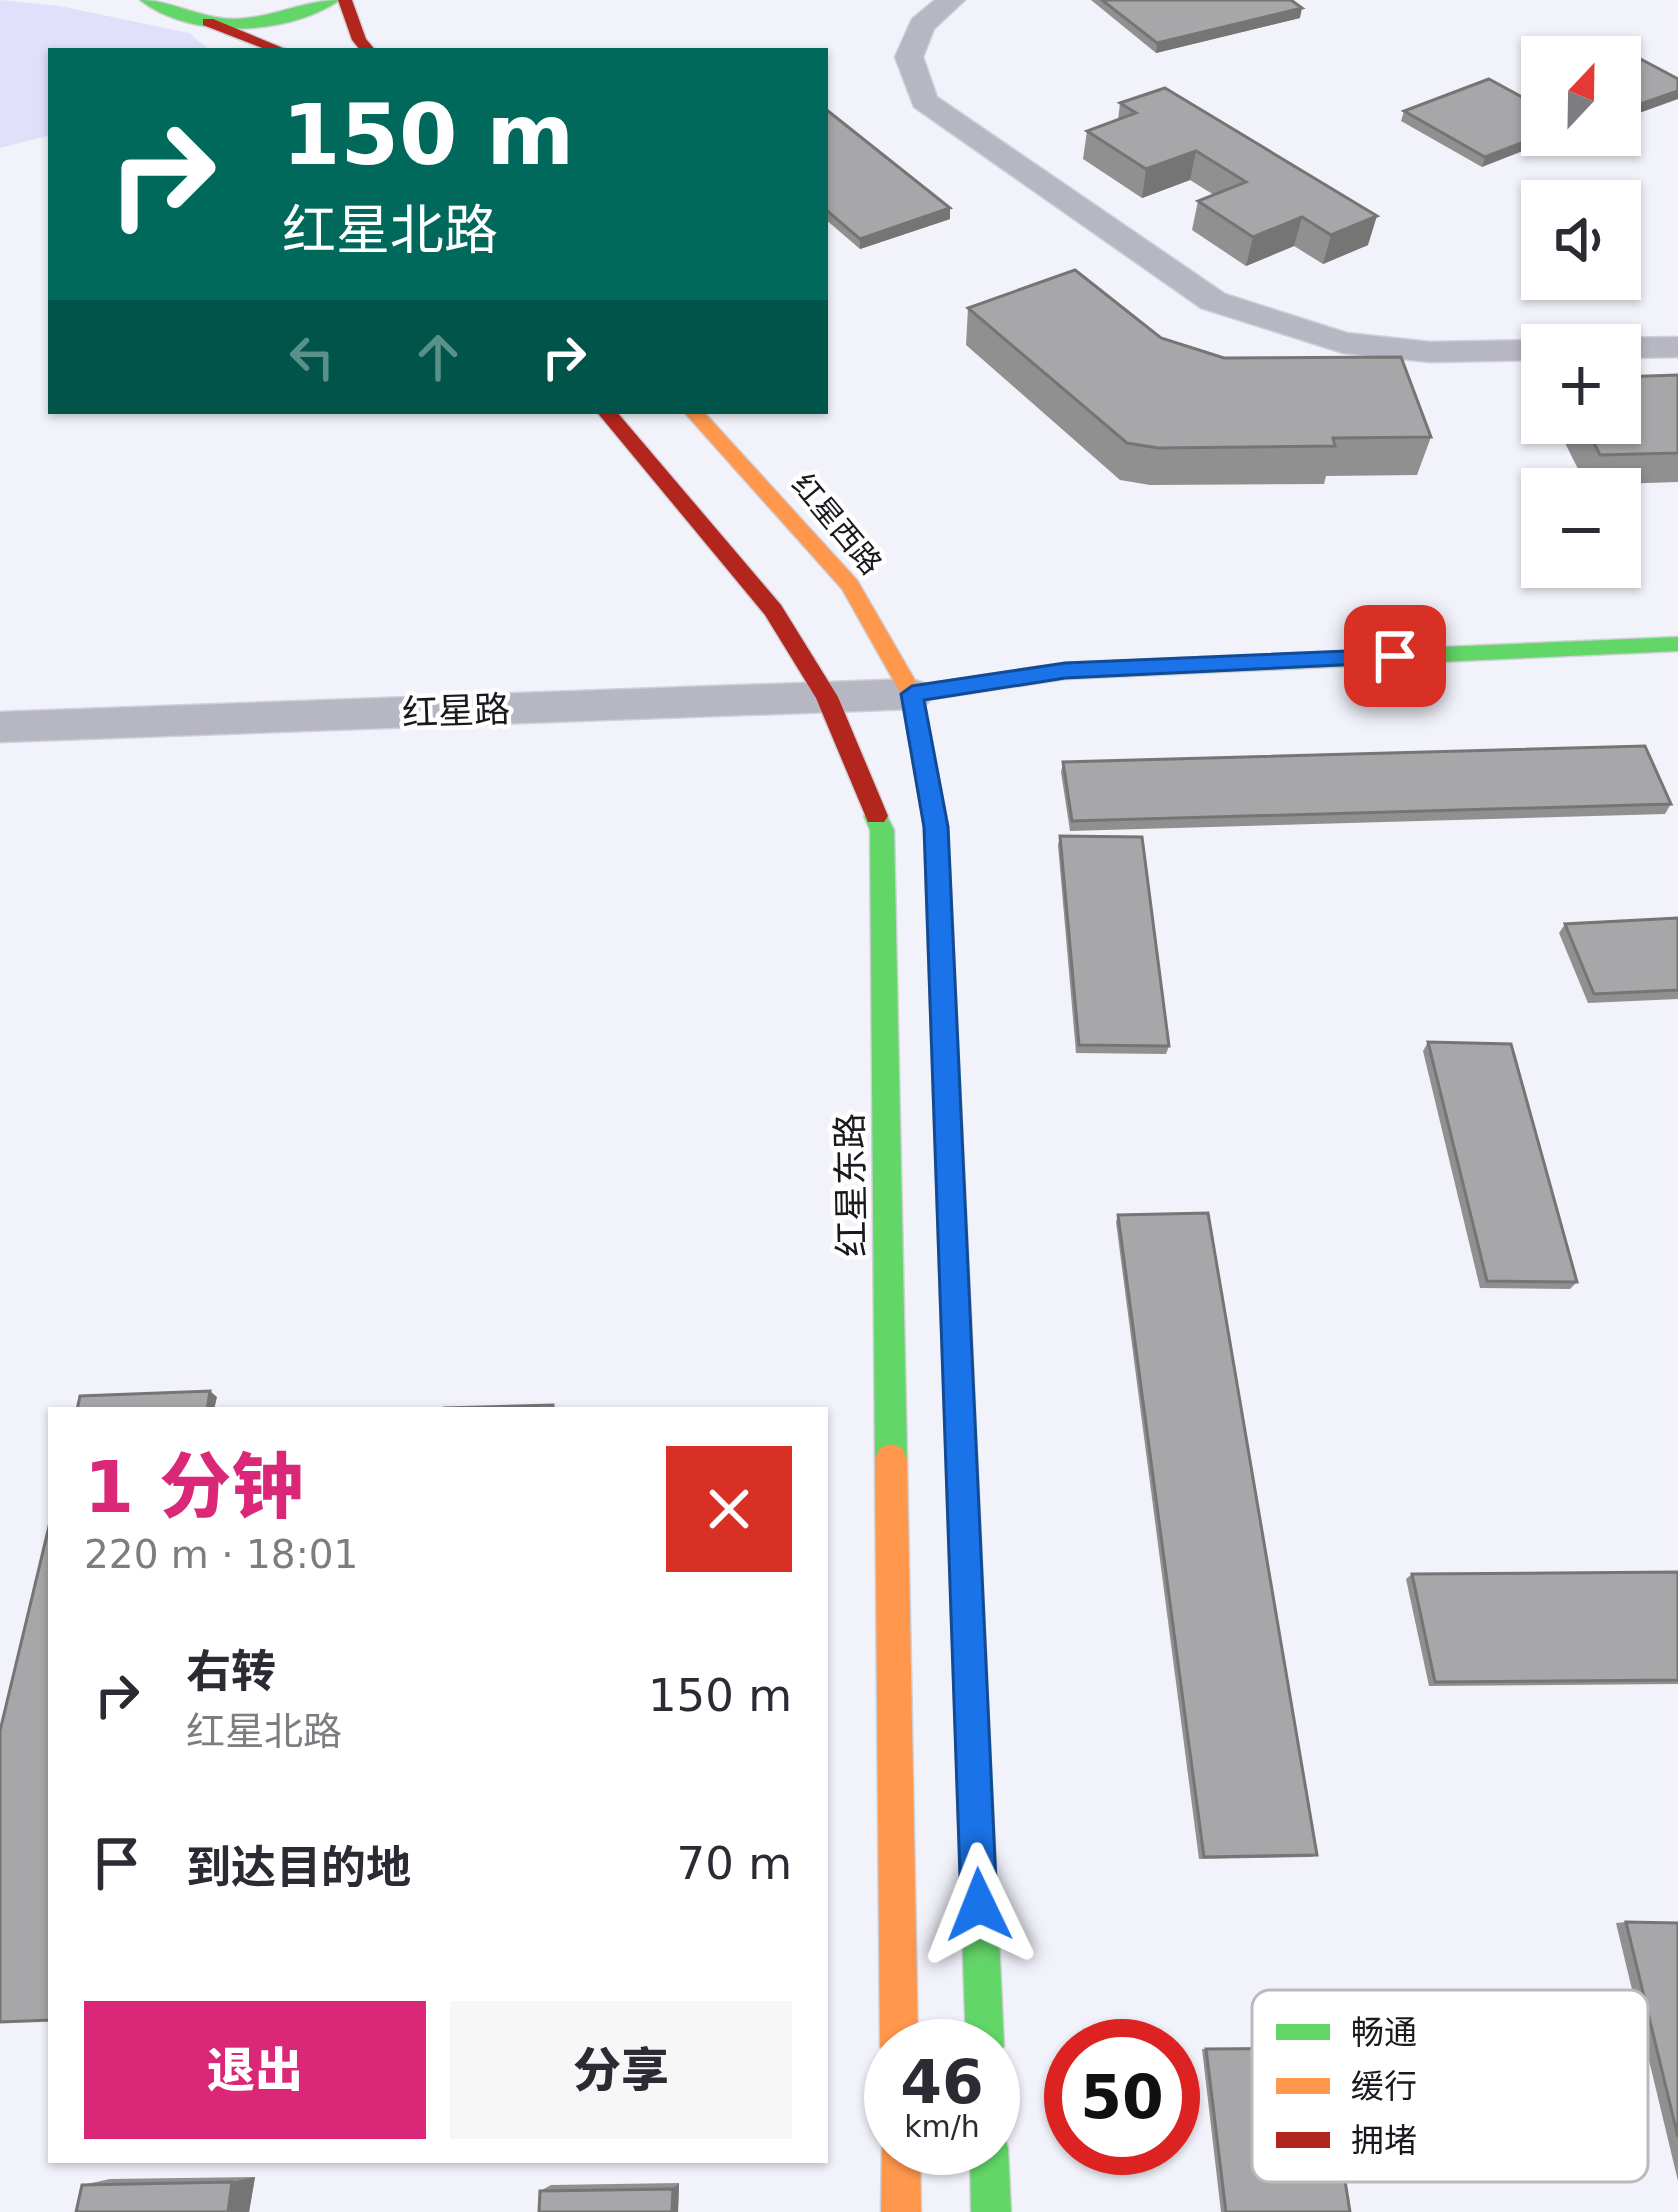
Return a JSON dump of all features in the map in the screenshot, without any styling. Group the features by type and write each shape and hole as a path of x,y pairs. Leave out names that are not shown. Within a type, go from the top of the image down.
{"main road":[{"path":"208,22 288,16 333,0"},
{"path":"345,0 366,48"},
{"path":"116,1 148,2 275,48"},
{"name":"红星东路","path":"609,414 773,610 827,697 882,830 899,2019"},
{"name":"红星西路","path":"696,414 850,585 912,694"},
{"path":"984,2019 936,827 912,694 1065,670 1678,644"},
{"path":"901,2175 902,2212"},
{"path":"990,2175 991,2212"}],"street":[{"path":"951,0 922,25 909,57 924,101 1213,302 1342,343 1430,352 1521,350"},
{"path":"1641,348 1678,347"},
{"name":"红星路","path":"0,728 912,694"}],"shaded area":[{"path":"0,0 60,6 189,33 207,48 48,48 48,136 0,148"}],"building":[{"path":"1102,0 1291,0 1302,8 1157,43"},
{"path":"1641,59 1678,79 1678,91 1641,104"},
{"path":"1489,79 1521,97 1521,143 1485,157 1404,111"},
{"path":"1165,88 1377,216 1331,235 1302,217 1253,237 1198,201 1246,182 1196,151 1146,169 1087,131 1136,113 1120,103"},
{"path":"828,111 950,208 860,239 828,212"},
{"path":"1075,270 1161,338 1224,358 1401,357 1431,437 1333,438 1335,446 1158,448 1127,443 968,308"},
{"path":"1678,375 1678,453 1600,455 1594,444 1641,444 1641,376"},
{"path":"1645,746 1671,804 1072,821 1063,762"},
{"path":"1060,836 1142,837 1169,1046 1079,1045"},
{"path":"1678,918 1678,990 1594,994 1565,924"},
{"path":"1428,1042 1511,1044 1577,1282 1487,1281"},
{"path":"1208,1213 1317,1855 1204,1857 1118,1215"},
{"path":"210,1391 207,1407 78,1407 80,1396"},
{"path":"48,1531 48,2020 0,2022 0,1731"},
{"path":"1678,1572 1678,1680 1435,1682 1412,1574"},
{"path":"1626,1922 1678,1923 1678,2137 1648,2013 1648,1990 1642,1990"},
{"path":"1206,2049 1252,2049 1252,2182 1345,2182 1350,2212 1226,2212"},
{"path":"232,2182 228,2212 76,2212 82,2185"},
{"path":"673,2189 672,2212 539,2212 540,2191"}],"traffic: fast":[{"path":"147,0 192,19 216,23 263,21 333,0"},
{"path":"912,694 1065,671 1678,644"},
{"path":"876,816 882,830 891,1459"},
{"path":"972,1723 984,2019"},
{"path":"990,2175 991,2212"}],"traffic: slow":[{"path":"696,414 850,585 912,694 936,827 956,1320"},
{"path":"891,1459 899,2019"},
{"path":"901,2175 901,2212"}],"traffic: jam":[{"path":"345,0 366,48"},
{"path":"208,22 275,48"},
{"path":"609,414 773,610 827,697 876,816"},
{"path":"956,1320 972,1723"}],"route":[{"path":"979,1905 936,827 912,694 1065,670 1395,656"}]}
